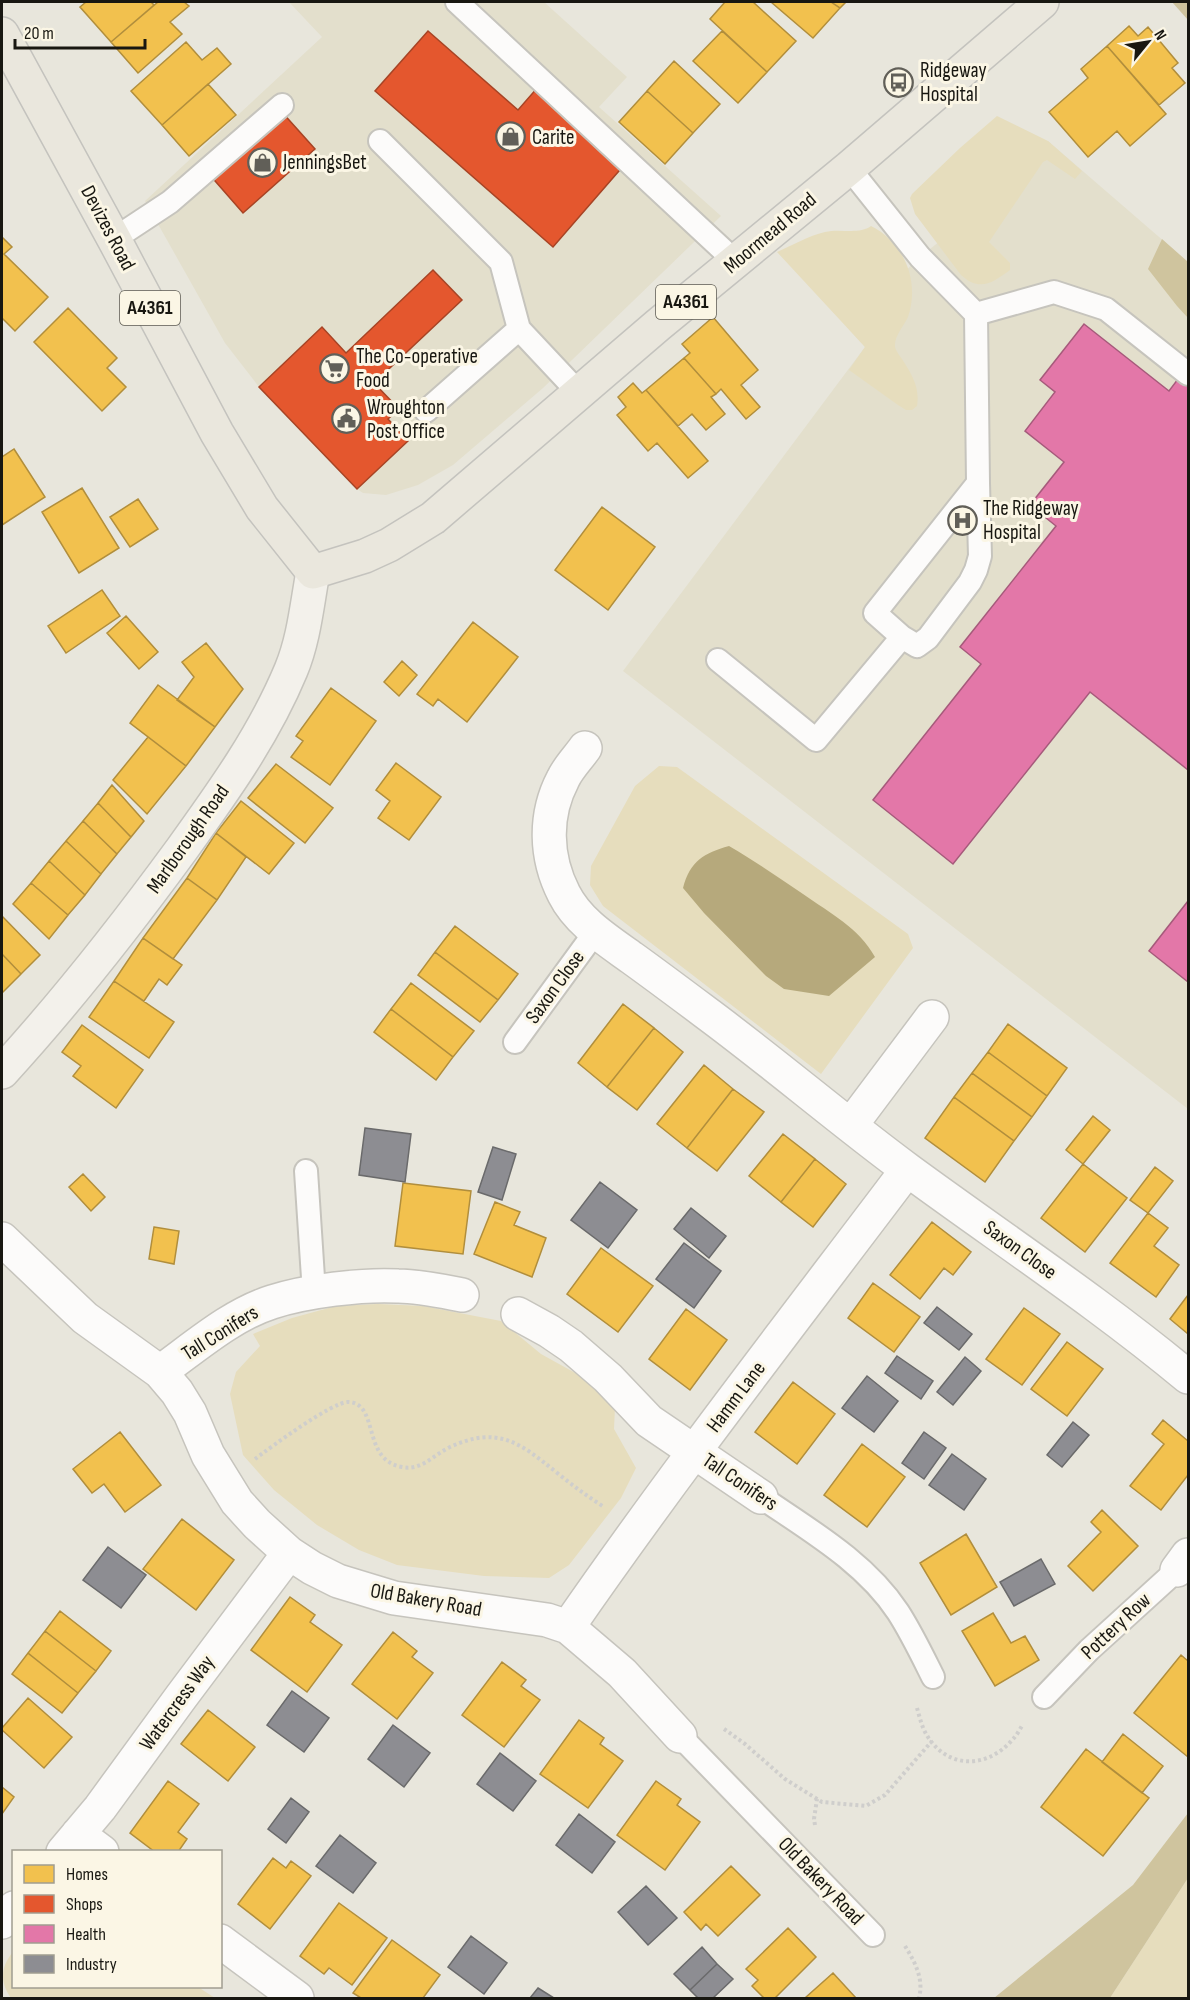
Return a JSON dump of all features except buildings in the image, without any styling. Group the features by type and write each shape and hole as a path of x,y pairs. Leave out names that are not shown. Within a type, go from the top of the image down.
{"main road":[{"name":"Moormead Road","path":"313,572 365,556 389,545 433,518 849,168 1042,2"},
{"name":"Devizes Road","path":"2,34 114,238 217,434 262,508 313,572"},
{"name":"Marlborough Road","path":"2,1072 67,999 129,922 246,756 275,704 293,663 301,637 313,572"}],"street":[{"name":"Saxon Close","path":"585,748 563,777 549,816 549,840 563,893 577,914 596,932 706,1012 907,1170 1048,1269 1146,1342 1188,1377"},
{"path":"850,1125 932,1017"},
{"name":"Hamm Lane","path":"568,1627 694,1451 907,1170"},
{"name":"Old Bakery Road","path":"2,1239 85,1318 160,1372 177,1392 190,1413 220,1478 237,1502 289,1553 338,1581 375,1593 394,1598 548,1620 568,1627 622,1673 680,1736"},
{"name":"Tall Conifers","path":"160,1372 238,1317 272,1302 314,1293 399,1286 462,1295"},
{"name":"Tall Conifers","path":"518,1314 571,1346 608,1378 649,1421 761,1497"},
{"name":"Watercress Way","path":"81,1846 100,1808 289,1553"},
{"path":"2,1922 12,1910"},
{"path":"222,1942 297,1998"}],"lane":[{"path":"457,2 736,262"},
{"path":"114,238 170,202 282,105"},
{"path":"380,141 501,262 519,329 579,393"},
{"path":"849,168 920,257 976,314 980,556 970,582 928,638 917,646 874,614 978,483"},
{"path":"976,314 1054,292 1106,309 1188,374"},
{"path":"426,411 519,329"},
{"path":"718,660 816,740 902,637"},
{"name":"Saxon Close","path":"515,1042 596,932"},
{"path":"306,1171 314,1293"},
{"name":"Tall Conifers","path":"761,1497 855,1564 878,1588 897,1611 933,1677"},
{"name":"Pottery Row","path":"1044,1697 1089,1650 1183,1563"},
{"name":"Old Bakery Road","path":"680,1736 873,1935"}],"path":[{"path":"220,1478 253,1460 316,1418 348,1402 366,1414 376,1450 391,1464 415,1468 423,1466 442,1452 462,1442 492,1436 508,1439 527,1448 584,1494 637,1529"},
{"path":"933,1677 912,1691 925,1731 945,1755 966,1763 988,1758 1012,1740 1044,1697"},
{"path":"680,1736 718,1725 745,1744 785,1779 822,1802 866,1806 885,1795 932,1741"}],"shaded area":[{"path":"289,2 544,2 627,77 599,107 721,216 543,388 453,465 418,485 386,495 363,493 357,489 259,387 225,343 145,201 322,37"},
{"path":"1172,2 1188,2 1188,20"},
{"path":"997,116 1048,141 1082,171 1075,179 1047,160 1043,162 989,242 1010,263 1010,270 992,282 980,284 961,275 915,214 910,198 960,148"},
{"name":"The Ridgeway Hospital","path":"1048,141 1188,262 1188,1109 623,671 865,347 847,327 920,257 960,225"},
{"path":"871,226 893,242 901,253 911,277 911,304 908,317 896,339 895,347 916,387 917,406 912,410 906,410 898,405 849,370 865,347 777,252 819,234 831,231 855,231"},
{"path":"1162,239 1188,262 1188,318 1148,269"},
{"path":"659,766 677,767 908,934 913,948 821,1074 603,906 590,885 591,866 635,786"},
{"path":"729,846 843,922 861,938 875,957 829,996 784,989 766,976 704,913 683,888 690,871 699,860 705,855"},
{"path":"378,1304 423,1306 501,1321 541,1354 588,1380 615,1407 614,1429 636,1468 621,1498 569,1565 549,1578 484,1576 397,1565 359,1550 317,1525 274,1490 243,1455 230,1394 236,1372 260,1346 253,1334 292,1318 336,1306"},
{"path":"1188,1813 1188,1878 1110,1998 994,1998 1133,1885"},
{"path":"1188,1878 1188,1998 1110,1998"},
{"path":"12,1954 12,1988 200,1988 215,1998 11,1998 3,1981 4,1969"}],"place":[{"name":"Ridgeway Hospital","path":"899,82"},
{"name":"Carite","path":"511,137"},
{"name":"JenningsBet","path":"262,162"},
{"name":"The Co-operative Food","path":"335,368"},
{"name":"Wroughton Post Office","path":"346,419"},
{"name":"The Ridgeway Hospital","path":"962,520"}]}
